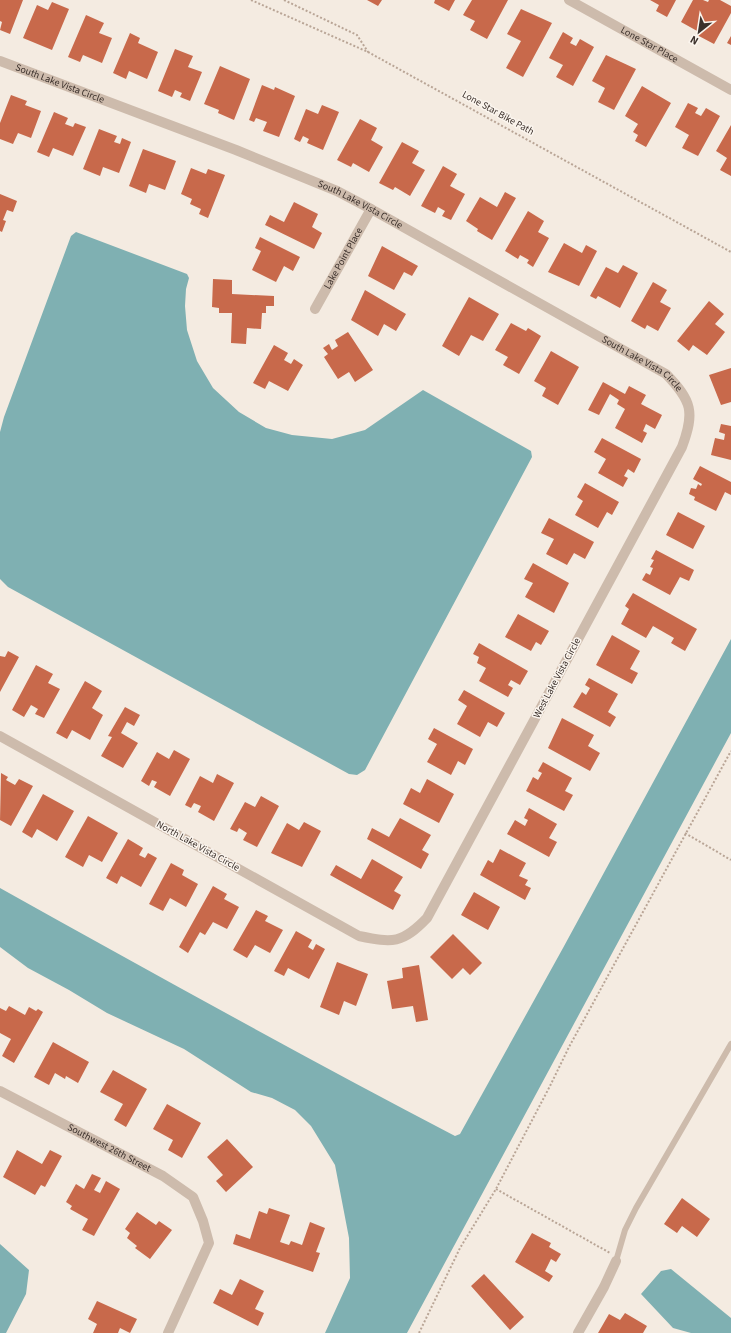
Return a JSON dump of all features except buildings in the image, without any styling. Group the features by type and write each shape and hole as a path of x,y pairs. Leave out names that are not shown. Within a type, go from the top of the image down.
{"street":[{"name":"Lone Star Place","path":"569,0 731,90"},
{"name":"South Lake Vista Circle","path":"0,60 236,150 336,191 371,208 666,374 681,389 689,404"},
{"name":"Lake Point Place","path":"315,309 371,208"},
{"name":"West Lake Vista Circle","path":"400,938 412,934 427,918 682,447 690,426 689,404"},
{"name":"North Lake Vista Circle","path":"0,736 359,936 383,941 400,938"},
{"name":"Southwest 26th Street","path":"0,1091 163,1176 193,1197 203,1221 209,1244 168,1333"},
{"path":"578,1333 604,1287 617,1259"}],"lane":[{"path":"617,1259 625,1230 636,1208 731,1044"}],"path":[{"name":"Lone Star Bike Path","path":"251,0 368,52 731,252"},
{"path":"284,0 357,36 368,52"},
{"path":"420,1333 460,1248 496,1189 569,1047 731,751"},
{"path":"685,833 731,860"},
{"path":"496,1189 617,1259"}],"water":[{"path":"76,232 187,274 189,278 186,289 185,306 187,330 197,361 213,388 239,412 266,428 292,435 332,439 365,430 423,390 531,451 532,457 365,770 357,775 349,774 8,587 0,579 0,432 4,417 71,236"},
{"path":"731,639 731,733 407,1333 325,1333 350,1278 349,1238 335,1165 311,1126 295,1110 272,1098 251,1092 184,1049 107,1013 28,968 0,947 0,888 284,1045 455,1136 460,1134"},
{"path":"0,1244 29,1270 26,1294 6,1333 0,1333"},
{"path":"671,1269 731,1318 731,1333 691,1333 673,1328 641,1294 661,1271"}]}
